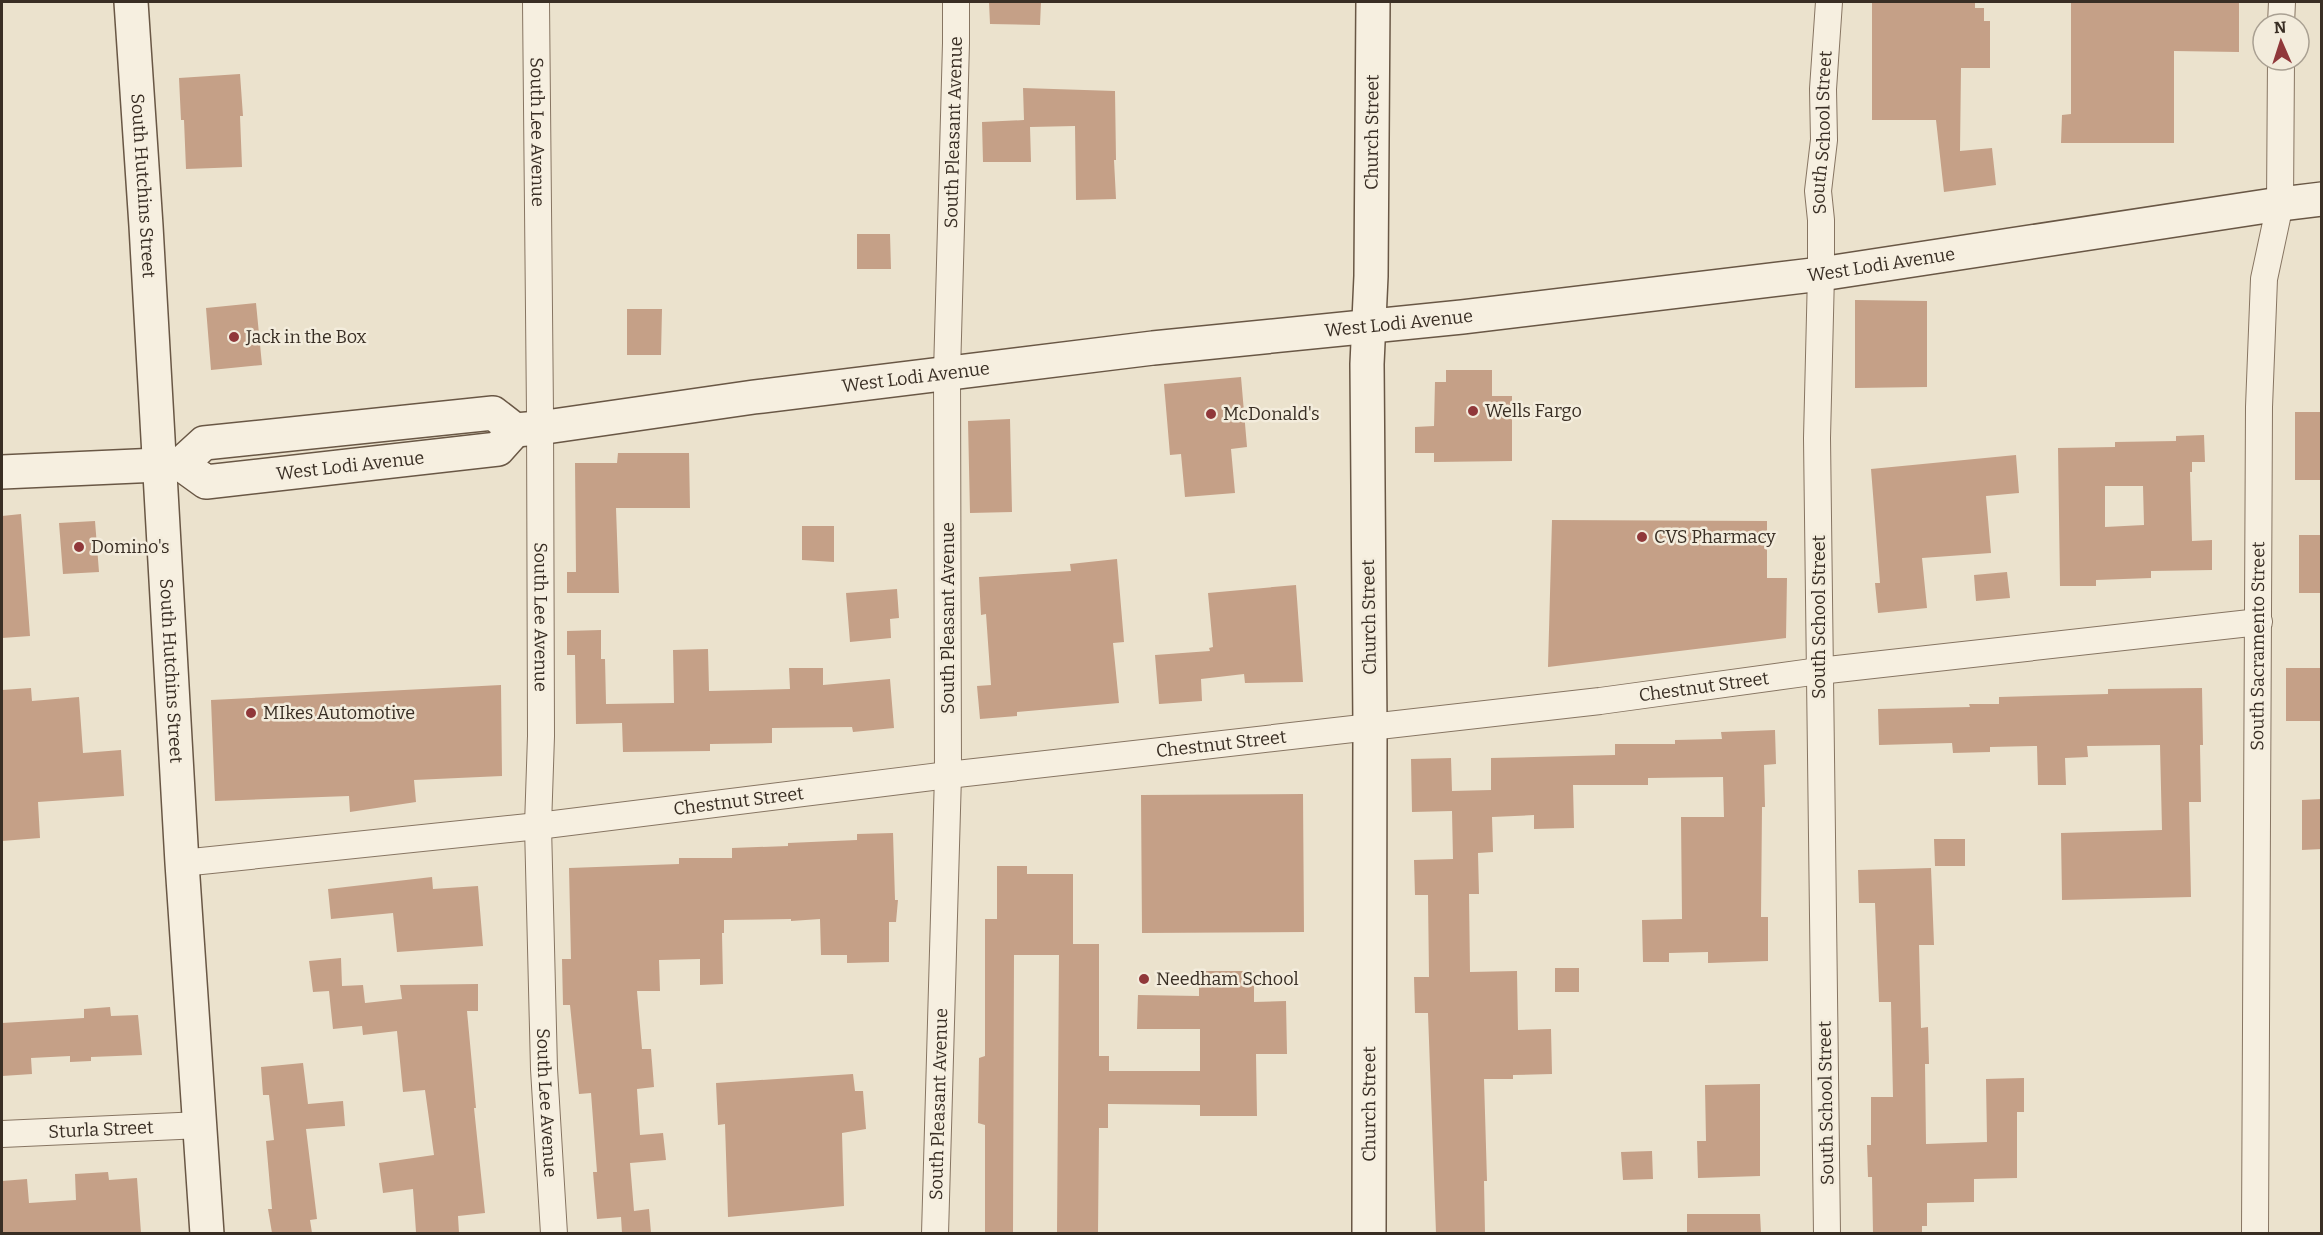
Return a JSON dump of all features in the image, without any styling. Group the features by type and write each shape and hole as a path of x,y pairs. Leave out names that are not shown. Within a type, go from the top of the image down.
{"main road":[{"name":"South Hutchins Street","path":"130,2 146,226 170,465 182,863 207,1233"},
{"name":"Church Street","path":"1369,1233 1370,727 1367,364 1372,264 1373,2"},
{"name":"West Lodi Avenue","path":"527,429 754,397 1153,348 1369,327 1821,274 2322,199"},
{"path":"2,472 170,465 204,442 493,413 527,429"}],"street":[{"name":"South Lee Avenue","path":"536,2 527,429 541,736 538,826 544,1069 554,1233"},
{"name":"South Pleasant Avenue","path":"935,1233 948,775 947,374 957,43 956,2"},
{"name":"South School Street","path":"1827,1233 1817,438 1821,274 1821,220 1818,190 1824,140 1823,90 1829,2"},
{"name":"South Sacramento Street","path":"2255,1233 2259,407 2264,279 2280,204 2281,72"},
{"name":"Chestnut Street","path":"182,863 538,826 948,775 1600,701 1819,671 2259,622"},
{"name":"Sturla Street","path":"2,1134 201,1125"}],"building":[{"path":"989,2 1041,2 1040,25 990,24"},
{"path":"1872,2 1975,2 1975,8 1984,8 1984,21 1990,21 1990,68 1961,68 1960,151 1992,148 1996,185 1944,192 1936,120 1872,120"},
{"path":"2071,2 2239,2 2239,52 2174,51 2174,143 2061,143 2062,115 2071,114"},
{"path":"240,74 243,116 240,116 242,167 186,169 179,78"},
{"path":"1023,88 1115,91 1116,199 1076,200 1075,126 1030,127 1031,162 983,162 982,122 1024,120"},
{"path":"857,234 890,234 891,269 857,269"},
{"path":"1855,300 1927,301 1927,387 1855,388"},
{"name":"Jack in the Box","path":"256,303 262,365 211,370 206,308"},
{"path":"627,309 662,309 661,355 627,355"},
{"name":"Wells Fargo","path":"1446,370 1492,370 1492,396 1512,396 1512,461 1434,462 1434,453 1415,453 1415,427 1434,426 1435,382 1446,382"},
{"path":"1241,377 1247,447 1231,449 1235,493 1185,497 1181,454 1170,455 1164,384"},
{"path":"2295,412 2322,412 2322,480 2295,480"},
{"path":"1010,419 1012,512 970,513 968,421"},
{"path":"2204,435 2205,462 2192,462 2192,472 2190,472 2192,541 2212,540 2212,570 2151,571 2151,578 2096,580 2096,586 2060,586 2058,448 2115,447 2115,442 2176,441 2176,436","holes":["2105,486 2143,486 2144,525 2105,527"]},
{"path":"618,453 689,453 690,508 616,508 619,593 567,593 567,572 576,572 575,463 617,463"},
{"path":"2016,455 2019,493 1986,496 1991,553 1922,558 1927,608 1878,613 1875,583 1880,583 1871,469"},
{"path":"21,514 30,636 2,638 2,516"},
{"path":"1552,520 1767,521 1767,578 1787,578 1786,638 1548,667"},
{"name":"Domino's","path":"95,521 99,572 63,574 59,523"},
{"path":"802,526 834,526 834,562 802,560"},
{"path":"2299,535 2322,535 2322,593 2299,593"},
{"path":"1117,559 1124,642 1113,643 1119,703 1017,712 1017,716 980,719 977,686 991,685 986,614 981,615 979,577 1071,571 1070,564"},
{"path":"2007,572 2010,598 1976,601 1974,575"},
{"path":"1296,585 1303,682 1245,683 1244,674 1201,679 1202,701 1159,704 1155,655 1210,651 1209,648 1213,647 1208,593"},
{"path":"897,589 899,618 890,619 891,638 850,642 846,593"},
{"path":"601,630 601,659 605,659 606,704 674,703 673,650 708,649 709,691 790,689 789,668 823,668 823,685 890,679 894,728 853,732 852,727 772,728 772,743 710,744 710,751 623,752 622,723 576,724 575,655 567,655 567,631"},
{"path":"2286,668 2322,668 2322,721 2286,721"},
{"path":"501,685 502,776 414,780 416,802 350,812 349,796 215,801 211,700"},
{"path":"31,688 32,701 79,697 83,753 121,750 124,796 38,802 40,838 2,841 2,690"},
{"path":"2202,688 2201,802 2189,802 2191,897 2062,900 2061,833 2162,830 2160,745 2087,746 2088,757 2065,758 2066,785 2038,785 2037,746 1990,747 1990,752 1953,753 1952,743 1879,745 1878,709 1970,707 1969,704 1999,704 1999,697 2108,694 2108,689"},
{"path":"1775,730 1776,764 1764,765 1765,807 1762,807 1761,917 1768,917 1768,961 1708,963 1708,952 1669,953 1669,962 1643,962 1642,920 1682,919 1681,817 1724,817 1723,777 1648,778 1648,785 1573,785 1574,828 1534,829 1534,815 1492,817 1493,852 1478,853 1479,894 1469,894 1470,972 1517,971 1518,1030 1551,1029 1552,1074 1513,1075 1513,1079 1484,1079 1487,1181 1484,1181 1485,1233 1436,1233 1428,1013 1415,1013 1414,977 1429,977 1428,895 1415,895 1414,860 1453,859 1452,811 1412,812 1411,759 1451,758 1452,791 1491,790 1491,758 1615,755 1615,744 1675,744 1675,740 1722,739 1721,732"},
{"path":"1303,794 1304,932 1142,933 1141,795"},
{"path":"2322,799 2322,849 2302,850 2302,800"},
{"path":"893,833 895,900 898,900 896,922 889,922 889,962 847,963 847,955 821,955 820,919 724,920 723,984 700,985 700,959 659,960 660,991 637,991 642,1049 651,1049 654,1087 637,1089 640,1135 663,1133 666,1160 630,1163 634,1211 649,1209 651,1233 622,1233 621,1217 597,1219 593,1172 597,1172 591,1093 579,1094 570,1005 563,1005 562,959 571,959 569,868 679,864 679,858 732,858 732,848 857,840 857,834"},
{"path":"1934,839 1965,839 1965,866 1935,866"},
{"path":"997,866 1027,866 1027,874 1073,874 1073,944 1099,944 1099,1056 1109,1056 1109,1071 1200,1071 1200,1029 1137,1029 1138,995 1199,996 1199,971 1254,971 1254,1002 1286,1001 1287,1054 1256,1054 1257,1116 1200,1116 1200,1105 1108,1104 1108,1128 1099,1128 1098,1233 1057,1233 1059,955 1014,955 1013,1233 985,1233 985,1125 978,1123 979,1058 985,1056 985,919 997,919"},
{"path":"1931,868 1934,945 1919,945 1921,1028 1928,1027 1929,1064 1925,1064 1926,1144 1987,1142 1986,1079 2024,1078 2024,1112 2017,1112 2017,1178 1974,1179 1974,1202 1927,1203 1927,1226 1922,1226 1922,1233 1873,1233 1872,1177 1868,1177 1867,1145 1871,1145 1871,1097 1893,1097 1891,1002 1879,1002 1875,903 1859,903 1858,870"},
{"path":"432,877 433,889 478,886 483,946 397,952 393,913 331,919 328,889"},
{"path":"341,958 342,986 363,985 365,1003 402,999 400,985 478,984 478,1011 467,1011 485,1213 458,1216 459,1233 416,1232 413,1189 383,1193 379,1163 434,1155 425,1090 403,1092 397,1031 363,1035 362,1026 333,1029 329,991 313,992 309,961"},
{"path":"1555,968 1579,968 1579,992 1555,992"},
{"path":"110,1007 111,1016 138,1015 142,1055 91,1057 91,1061 70,1062 70,1056 31,1058 32,1074 2,1076 2,1023 84,1018 84,1009"},
{"path":"303,1063 308,1104 343,1101 345,1126 306,1129 317,1219 310,1220 312,1233 272,1233 268,1209 272,1209 266,1141 274,1140 269,1095 263,1095 261,1067"},
{"path":"853,1074 855,1091 863,1091 866,1129 842,1133 844,1206 728,1217 725,1124 718,1125 716,1083"},
{"path":"1760,1084 1760,1176 1698,1178 1697,1141 1706,1141 1705,1085"},
{"path":"1652,1151 1653,1179 1623,1180 1621,1152"},
{"path":"108,1172 109,1180 137,1178 141,1233 2,1233 2,1181 27,1179 29,1203 76,1200 75,1174"},
{"path":"1687,1214 1760,1214 1761,1233 1687,1233"}],"place":[{"name":"Jack in the Box","path":"234,337"},
{"name":"Wells Fargo","path":"1473,411"},
{"name":"McDonald's","path":"1211,414"},
{"name":"CVS Pharmacy","path":"1642,537"},
{"name":"Domino's","path":"79,547"},
{"name":"MIkes Automotive","path":"251,713"},
{"name":"Needham School","path":"1144,979"}]}
